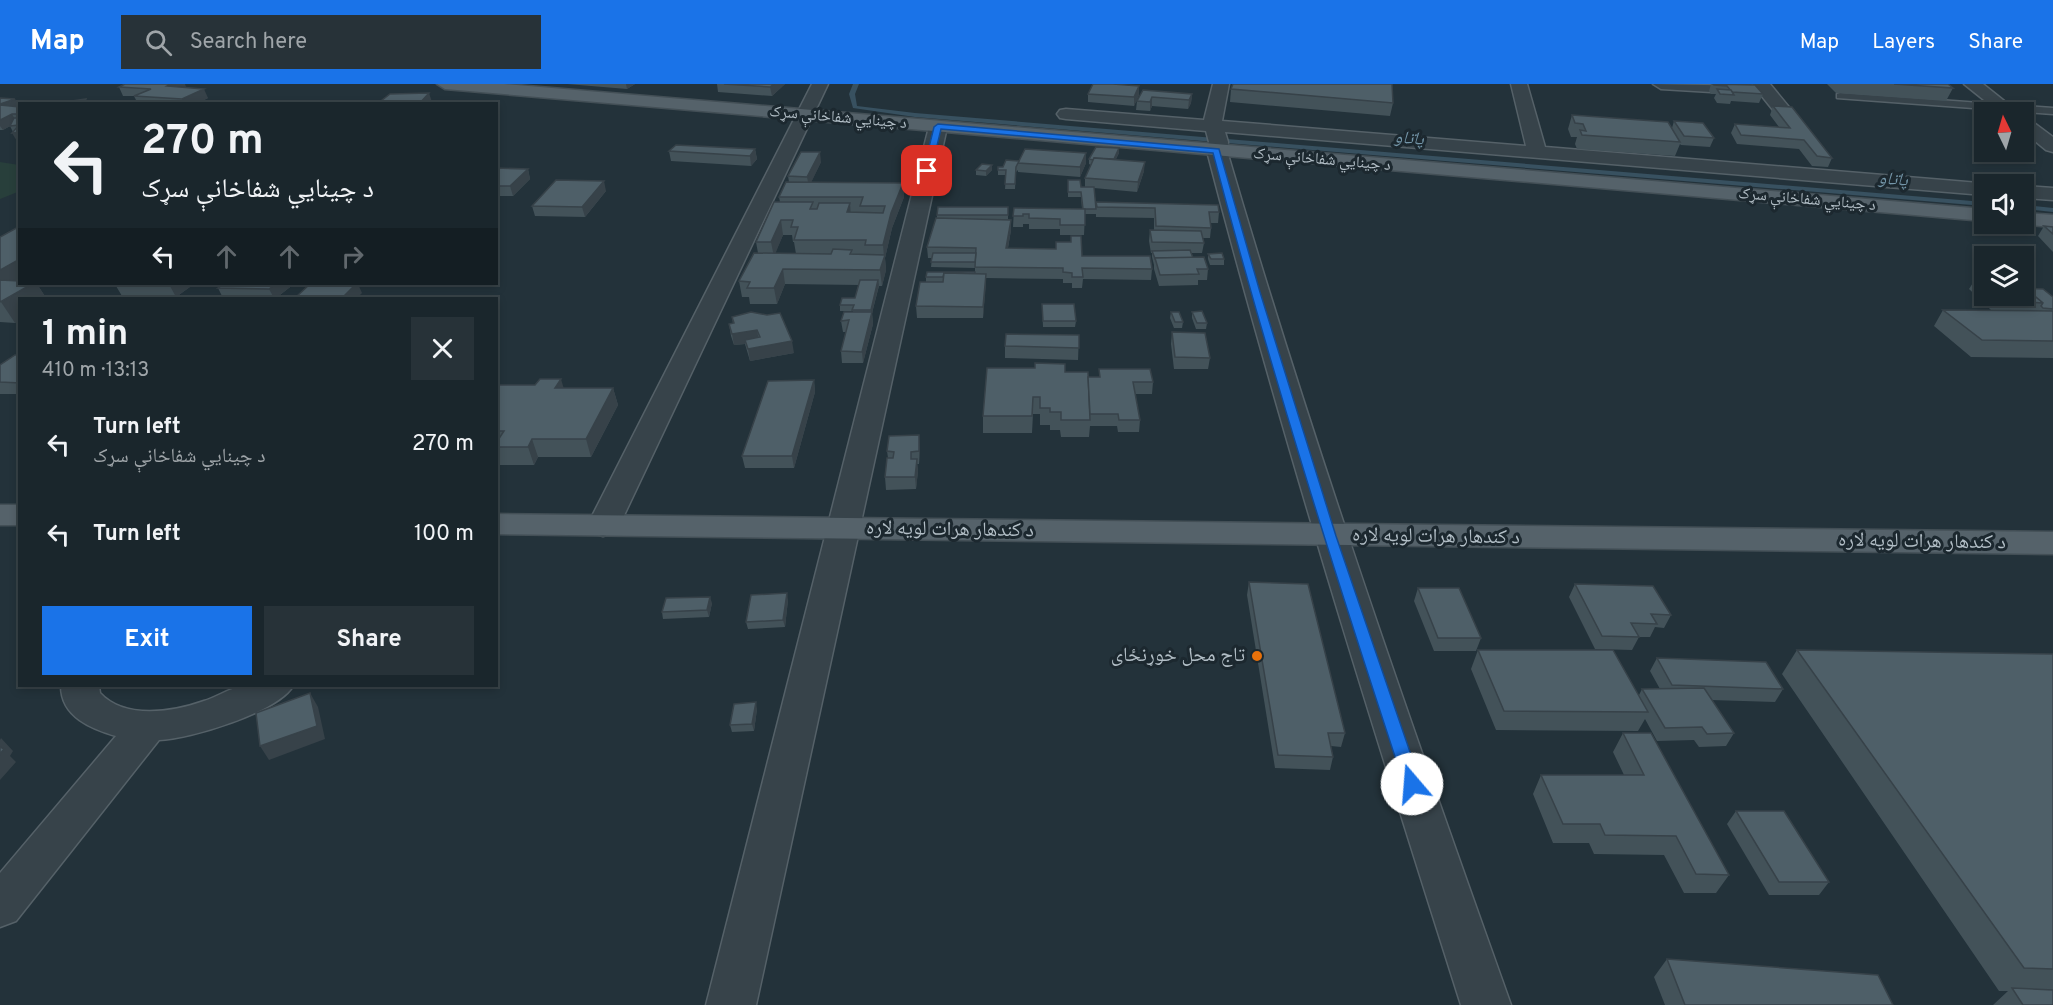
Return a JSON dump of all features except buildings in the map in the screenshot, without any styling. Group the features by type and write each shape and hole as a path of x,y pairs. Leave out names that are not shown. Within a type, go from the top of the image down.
{"main road":[{"name":"د چينايي شفاخانې سړک","path":"445,84 938,127 1216,138 1974,214"},
{"path":"2034,220 2053,221"},
{"path":"0,515 18,515"},
{"name":"د کندهار هرات لویه لاره","path":"498,524 1330,536 2053,543"}],"street":[{"path":"603,526 820,84"},
{"path":"1221,84 1213,111 1216,138 1255,292 1330,536 1486,1005"},
{"path":"1519,84 1537,153"},
{"path":"1661,84 1763,88 1839,177"},
{"path":"1972,84 1995,102"},
{"path":"1066,114 1216,138 1537,153 1974,188"},
{"path":"730,1005 938,127"},
{"path":"2034,132 2053,146"},
{"path":"2034,193 2053,194"},
{"path":"80,687 79,690 89,709 113,722 148,726 195,719 243,703 272,687"},
{"path":"0,907 148,726"}],"lane":[{"path":"1840,96 1974,107"},
{"path":"2034,111 2053,111"}],"green space":[{"path":"0,162 18,165 18,192 0,199"}],"waterway":[{"name":"پاتاو","path":"856,84 852,94 855,107 915,115 1974,203"},
{"name":"پاتاو","path":"2034,208 2053,210"}],"place":[{"name":"تاج محل خوړنځای","path":"1257,656"}],"route":[{"path":"927,171 938,127 1217,151 1255,292 1330,536 1412,784"}]}
